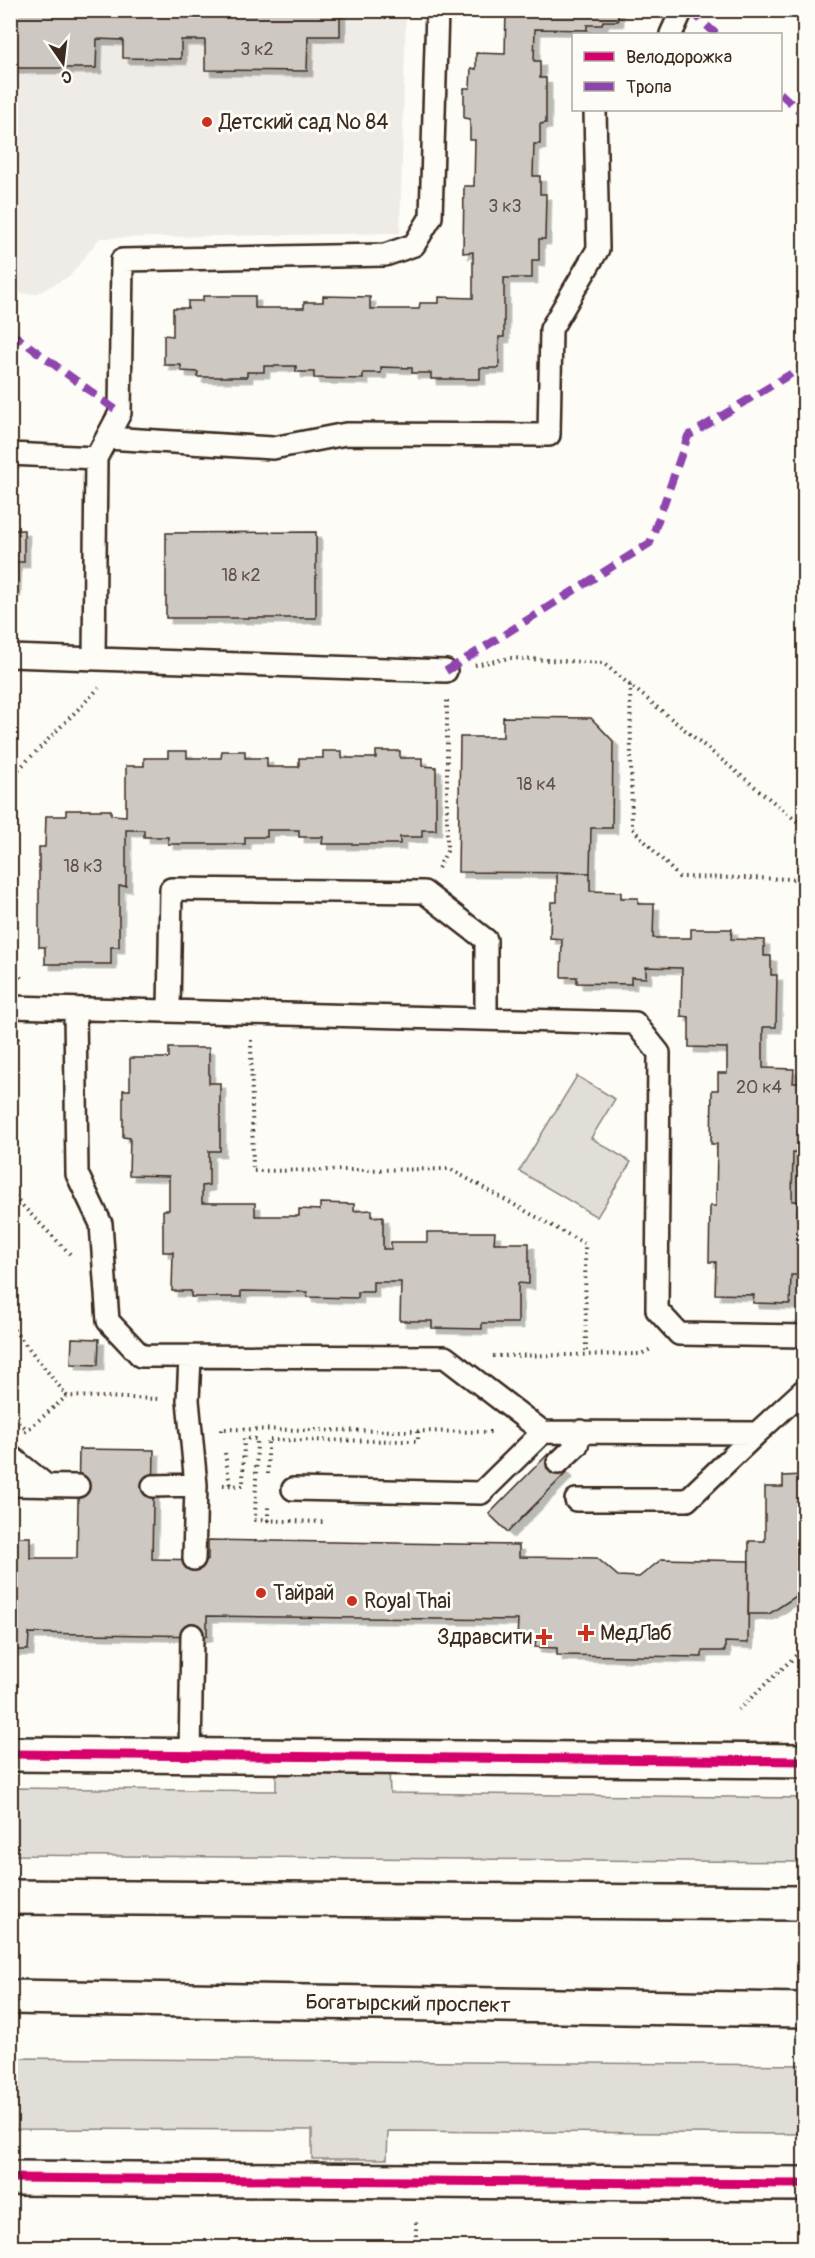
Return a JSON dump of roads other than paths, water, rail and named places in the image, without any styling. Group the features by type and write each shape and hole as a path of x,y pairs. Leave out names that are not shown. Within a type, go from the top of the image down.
{"street":[{"path":"10,1754 804,1761"},
{"path":"10,1897 804,1903"},
{"name":"Богатырский проспект","path":"10,1997 804,2010"},
{"path":"10,2178 804,2184"}],"lane":[{"path":"94,658 96,458 120,413 122,260 385,255 414,245 431,217 437,10"},
{"path":"671,33 682,10"},
{"path":"107,438 273,447 346,434 549,435 551,329 598,249 595,111"},
{"path":"10,454 96,458"},
{"path":"10,656 446,671"},
{"path":"169,1011 171,889 424,892 486,940 486,1019"},
{"path":"10,1007 635,1023 659,1053 657,1310 679,1334 804,1336"},
{"path":"75,1009 77,1174 101,1224 108,1321 141,1356 190,1358 445,1357 543,1432 757,1433"},
{"path":"190,1358 188,1400 195,1485 194,1559"},
{"path":"576,1500 687,1500 804,1390"},
{"path":"558,1463 577,1445 581,1431"},
{"path":"293,1490 481,1493 543,1432"},
{"path":"15,1447 47,1486"},
{"path":"10,1485 78,1486"},
{"path":"153,1486 195,1485"},
{"path":"190,1755 192,1635"}],"place":[{"name":"Детский сад № 84","path":"207,122"},
{"name":"Тайрай","path":"261,1593"},
{"name":"Royal Thai","path":"352,1601"},
{"name":"МедЛаб","path":"586,1633"},
{"name":"Здравсити","path":"544,1637"}]}
